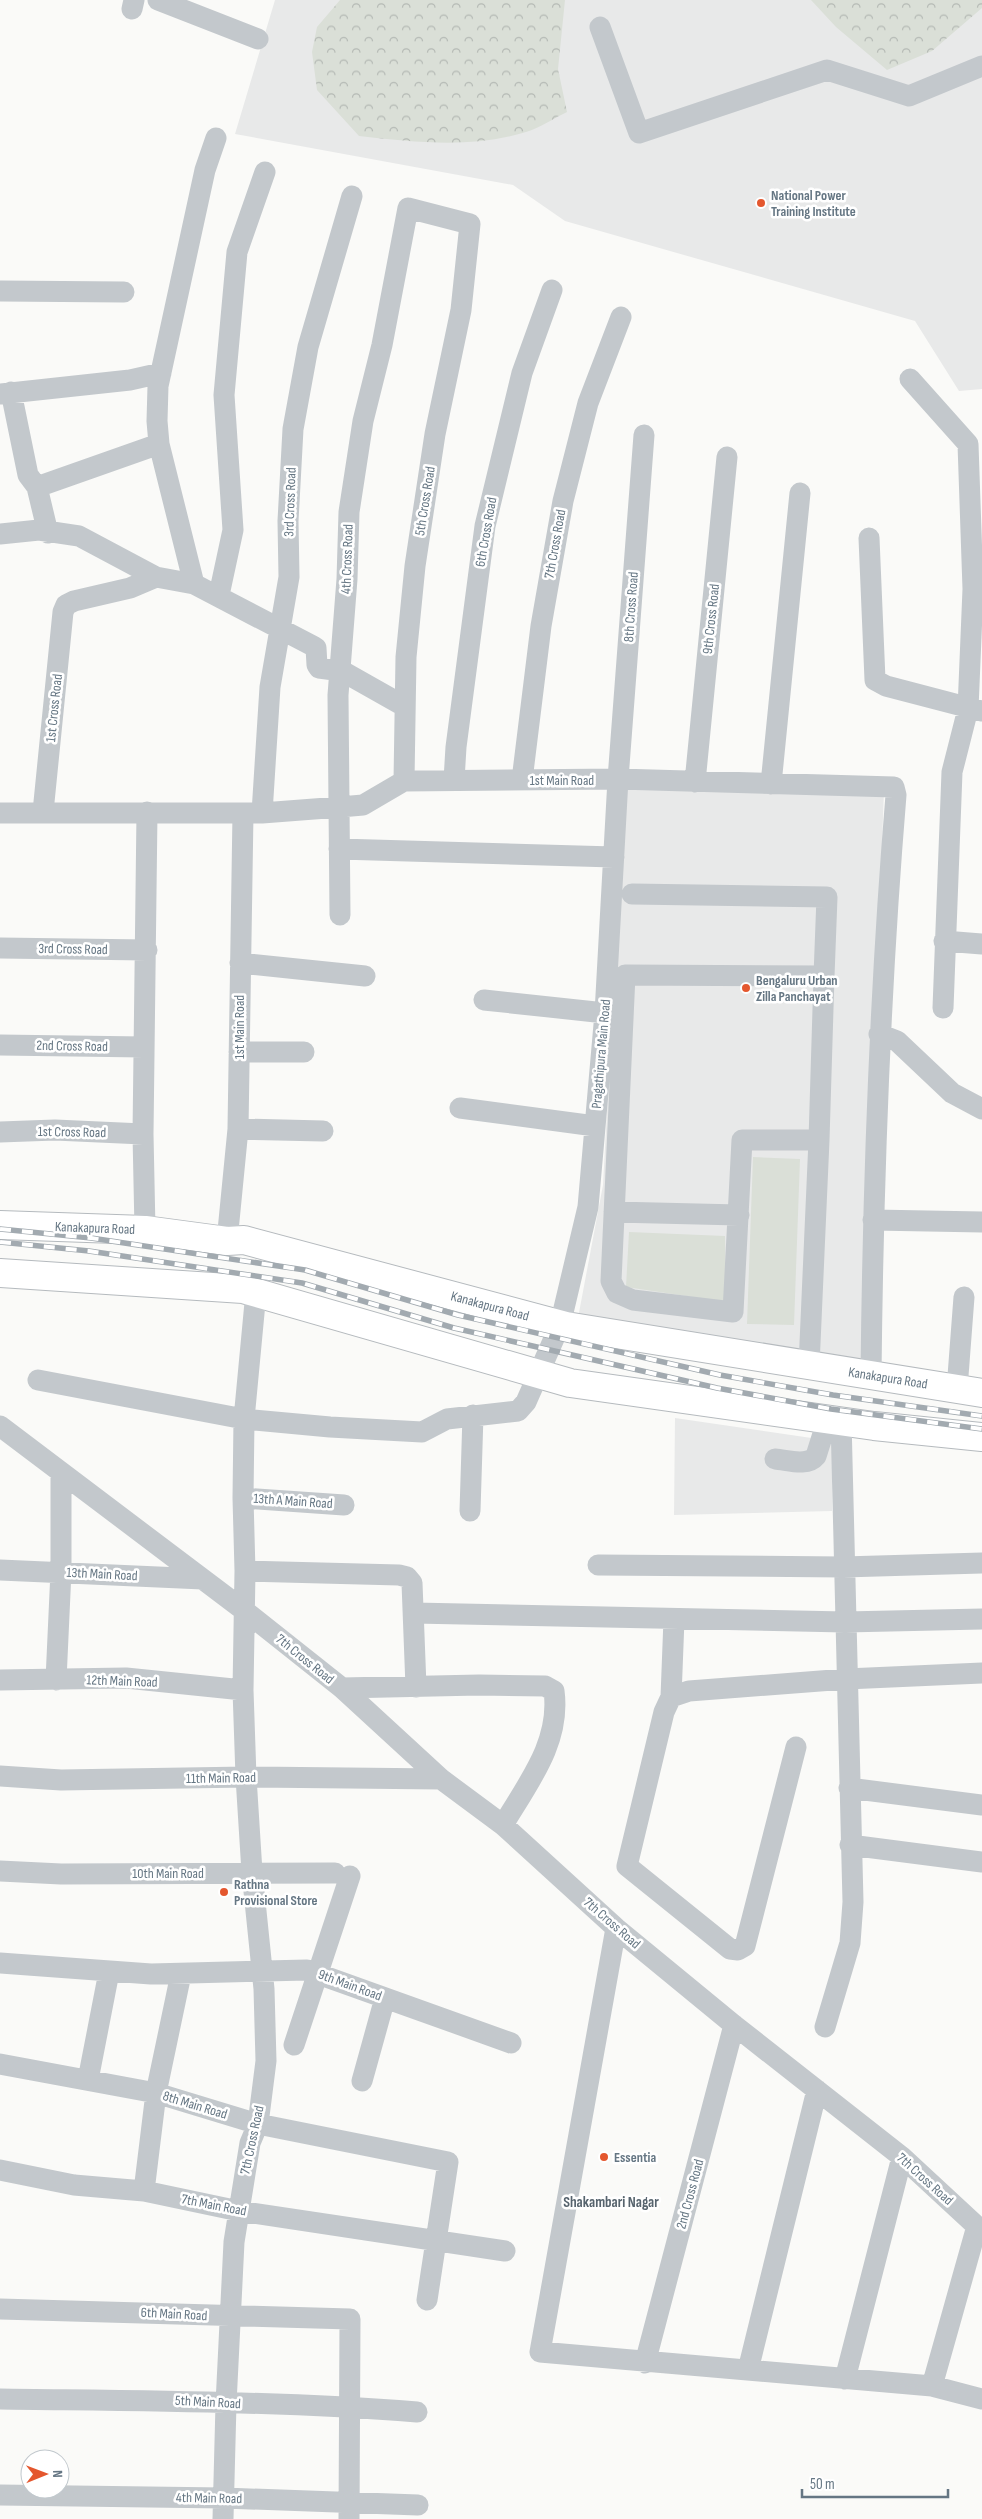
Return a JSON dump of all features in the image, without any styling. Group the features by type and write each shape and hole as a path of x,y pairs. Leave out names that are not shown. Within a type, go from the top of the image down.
{"main road":[{"name":"Kanakapura Road","path":"0,1225 145,1230 227,1241 244,1240 560,1325 969,1391"},
{"path":"0,1273 243,1289 570,1382 835,1419 982,1436"}],"street":[{"path":"158,0 258,39"},
{"path":"600,27 639,133 827,70 909,96 982,66"},
{"path":"194,584 159,444 157,421 158,386 203,179 216,138"},
{"path":"219,595 233,530 224,395 237,252 265,172"},
{"name":"3rd Cross Road","path":"252,813 270,687 290,577 288,521 293,428 308,347 352,196"},
{"name":"5th Cross Road","path":"404,781 406,657 415,566 435,434 461,310 470,224 408,208"},
{"name":"4th Cross Road","path":"340,915 338,695 342,671 349,512 363,421 382,345 408,208"},
{"name":"6th Cross Road","path":"454,780 456,747 485,526 522,373 552,290"},
{"path":"0,292 124,292"},
{"name":"7th Cross Road","path":"522,780 541,626 563,501 588,403 622,317"},
{"path":"48,533 37,487 28,475 6,393 130,380 161,374"},
{"path":"910,379 975,441 976,532 973,589 975,710 952,772 944,941 943,1008"},
{"name":"8th Cross Road","path":"618,779 644,435"},
{"path":"37,487 159,444"},
{"name":"9th Cross Road","path":"695,782 727,457"},
{"path":"771,784 800,493"},
{"path":"0,534 21,530 79,536 156,577 194,584 219,595 316,648 319,668 342,671 404,706"},
{"path":"869,538 875,680 886,686 975,710"},
{"name":"1st Cross Road","path":"43,812 63,612 66,605 74,601 130,588 156,577"},
{"name":"1st Main Road","path":"0,813 252,813 340,807 363,805 404,781 618,779 894,787 896,795 885,927 879,1034"},
{"name":"Pragathipura Main Road","path":"473,1415 518,1411 526,1402 560,1325 588,1207 605,1013 618,779"},
{"path":"145,1230 143,1134 147,812"},
{"name":"1st Main Road","path":"227,1241 238,1129 240,963 252,813"},
{"path":"339,849 614,857"},
{"path":"632,894 827,896 809,1366"},
{"path":"944,941 982,944"},
{"name":"3rd Cross Road","path":"0,948 146,950"},
{"path":"240,963 365,976"},
{"path":"819,1140 742,1140 733,1312 633,1300 617,1293 611,1281 625,975 824,976"},
{"path":"484,1000 605,1013"},
{"path":"871,1376 873,1220 879,1034 896,1041 952,1092 982,1109"},
{"name":"2nd Cross Road","path":"0,1045 144,1047"},
{"path":"239,1052 304,1052"},
{"path":"460,1108 595,1126"},
{"path":"238,1129 322,1131"},
{"name":"1st Cross Road","path":"0,1132 54,1130 143,1134"},
{"path":"614,1212 739,1215"},
{"path":"873,1220 982,1222"},
{"path":"245,1611 242,1498 244,1419 256,1292"},
{"path":"964,1297 969,1391"},
{"path":"38,1380 244,1419 330,1427 422,1432 447,1419 473,1415 470,1511"},
{"path":"775,1459 806,1462 812,1460 816,1456 835,1419"},
{"path":"825,2027 850,1943 853,1902 848,1788 843,1567 835,1419"},
{"name":"7th Cross Road","path":"0,1426 245,1611 342,1688 441,1779 503,1825 616,1928 734,2025 902,2157 980,2228"},
{"path":"56,1680 61,1571 62,1472"},
{"name":"13th A Main Road","path":"242,1498 344,1505"},
{"path":"598,1565 843,1567 982,1563"},
{"name":"13th Main Road","path":"0,1570 61,1571 203,1580"},
{"path":"245,1571 399,1575 407,1577 412,1582 416,1687"},
{"name":"7th Cross Road","path":"223,2519 226,2404 234,2242 250,2143 258,2124 266,2061 264,1988 260,1973 246,1777 243,1690 245,1611"},
{"path":"414,1613 845,1622 982,1619"},
{"path":"674,1619 671,1696 664,1712 627,1866 730,1950 738,1950 745,1946 796,1747"},
{"path":"671,1696 689,1691 846,1679 982,1673"},
{"name":"12th Main Road","path":"0,1680 126,1678 243,1690"},
{"path":"342,1688 545,1686 554,1691 552,1727 544,1758 503,1825"},
{"name":"11th Main Road","path":"0,1776 61,1780 246,1777 441,1779"},
{"path":"848,1788 982,1805"},
{"path":"850,1845 982,1862"},
{"name":"10th Main Road","path":"0,1871 61,1874 252,1872 343,1874 316,1973"},
{"path":"616,1928 540,2352 645,2363 932,2386 982,2399"},
{"name":"9th Main Road","path":"0,1963 109,1972 181,1974 260,1973 307,1970 511,2044"},
{"path":"88,2080 109,1972"},
{"path":"294,2045 316,1973"},
{"path":"144,2191 156,2093 181,1974"},
{"path":"362,2081 385,1998"},
{"name":"2nd Cross Road","path":"645,2363 734,2025"},
{"name":"8th Main Road","path":"0,2064 156,2093 258,2124 448,2162 432,2240"},
{"path":"748,2370 817,2090"},
{"path":"845,2379 902,2157"},
{"name":"7th Main Road","path":"0,2170 74,2185 144,2191 239,2211 505,2251"},
{"path":"932,2386 980,2228"},
{"path":"427,2300 432,2240"},
{"name":"6th Main Road","path":"0,2308 348,2318 351,2321 350,2407"},
{"name":"5th Main Road","path":"0,2399 147,2399 226,2404 350,2407 417,2412"},
{"path":"349,2510 350,2407"},
{"name":"4th Main Road","path":"0,2495 224,2498 349,2510 418,2505"}],"shaded area":[{"name":"National Power Training Institute","path":"275,0 982,0 982,389 959,391 915,321 565,221 513,185 235,134"},
{"name":"Bengaluru Urban Zilla Panchayat","path":"625,782 884,790 863,1367 578,1318 603,1185"},
{"path":"675,1418 832,1441 832,1511 674,1515"}],"green space":[{"path":"340,0 565,0 558,69 567,112 531,130 485,141 443,143 359,136 317,90 312,52 317,27"},
{"path":"811,0 982,0 982,8 932,51 887,70 836,27"},
{"path":"753,1157 800,1159 794,1325 747,1324"},
{"path":"629,1232 725,1236 726,1302 626,1287"}],"railway":[{"path":"0,1229 91,1238 305,1270 458,1315 720,1375 833,1395 982,1416"},
{"path":"0,1242 89,1251 302,1283 454,1328 717,1388 831,1409 982,1429"}],"place":[{"name":"National Power Training Institute","path":"761,203"},
{"name":"Bengaluru Urban Zilla Panchayat","path":"746,988"},
{"name":"Rathna Provisional Store","path":"224,1892"},
{"name":"Essentia","path":"604,2157"}],"district":[{"name":"Shakambari Nagar","path":"611,2202"}]}
